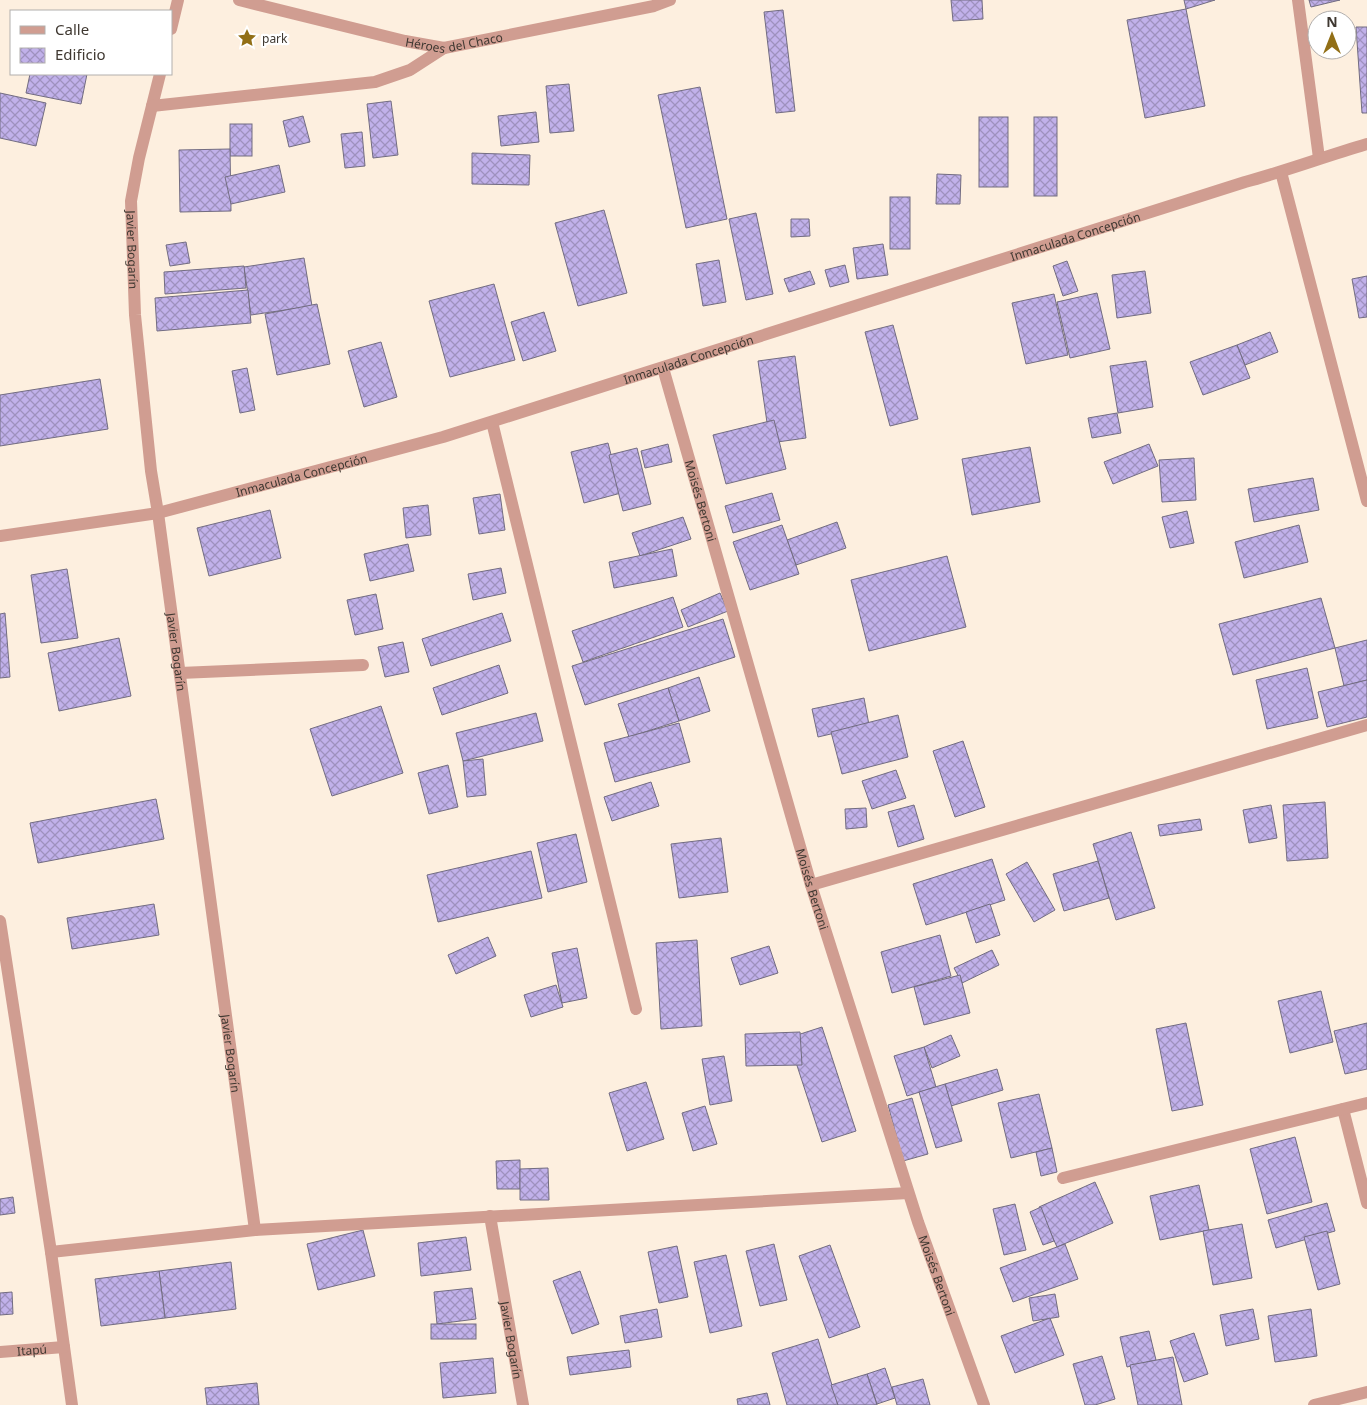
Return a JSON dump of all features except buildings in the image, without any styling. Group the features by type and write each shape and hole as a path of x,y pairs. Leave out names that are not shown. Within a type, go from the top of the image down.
{"street":[{"path":"172,25 178,0"},
{"name":"Héroes del Chaco","path":"239,0 405,41 444,48 654,6 670,0"},
{"path":"1298,0 1319,158"},
{"path":"152,106 375,82 410,70 444,48"},
{"name":"Javier Bogarín","path":"160,75 139,158 131,201 135,315 151,471 255,1230"},
{"name":"Inmaculada Concepción","path":"0,536 158,513 443,437 1367,144"},
{"path":"1281,172 1367,501"},
{"name":"Moisés Bertoni","path":"663,368 811,885 908,1193 984,1405"},
{"path":"492,422 636,1009"},
{"path":"180,673 363,666"},
{"path":"811,885 1367,725"},
{"path":"0,921 51,1252 72,1405"},
{"path":"1063,1178 1367,1103"},
{"path":"1343,1109 1367,1203"},
{"path":"51,1252 255,1230 908,1193"},
{"name":"Javier Bogarín","path":"490,1216 523,1405"},
{"name":"Itapú","path":"0,1352 64,1347"},
{"path":"1314,1405 1367,1392"}],"place":[{"name":"park","path":"247,38"}]}
